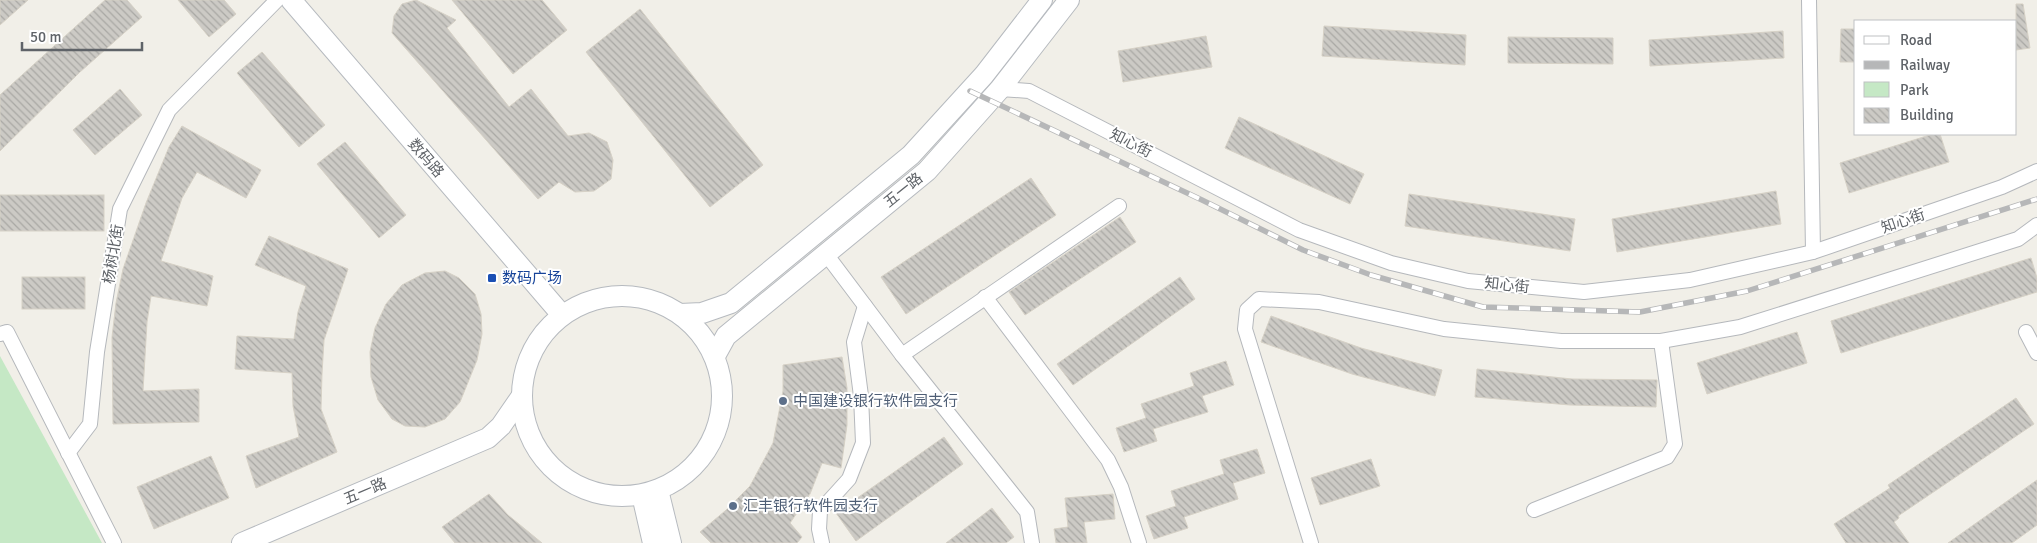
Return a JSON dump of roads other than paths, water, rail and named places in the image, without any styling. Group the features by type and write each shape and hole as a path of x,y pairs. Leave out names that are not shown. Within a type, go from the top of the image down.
{"main road":[{"name":"数码路","path":"291,0 562,315"},
{"name":"五一路","path":"680,314 702,313 731,303 912,155 984,75 1042,0"},
{"name":"五一路","path":"715,356 726,336 926,171 1000,89 1069,0"},
{"path":"488,438 524,440 561,477 587,491 616,497 650,492 678,480 703,456 719,425 723,390 715,356 700,333 680,314 652,300 621,296 590,301 562,315 543,333 530,355 522,379 521,397 526,430 537,451"},
{"path":"488,438 500,426 521,397"},
{"name":"五一路","path":"242,543 488,438"},
{"path":"650,492 653,543"},
{"path":"650,492 671,543"}],"street":[{"name":"杨树北街","path":"68,453 90,424 97,352 120,209 169,110 276,0"},
{"path":"1809,0 1813,252"},
{"name":"知心街","path":"1000,89 1029,91 1299,230 1391,263 1468,281 1584,292 1690,280 1813,252 2002,188 2037,171"},
{"path":"902,355 1119,206"},
{"path":"1311,543 1245,329 1247,310 1258,299 1319,302 1444,328 1562,341 1661,341 1740,327 2018,239 2037,225"},
{"path":"826,254 902,355 1027,512 1032,543"},
{"path":"985,297 1108,460 1121,487 1139,543"},
{"path":"822,543 818,529 820,511 850,480 863,443 854,342 865,306"},
{"path":"0,334 7,332 114,543"},
{"path":"2026,332 2037,353"},
{"path":"1534,510 1667,457 1676,444 1661,341"}],"railway":[{"path":"970,91 1202,200 1303,250 1371,275 1483,307 1640,312 1747,291 2037,199"}],"place":[{"name":"数码广场","path":"492,278"},
{"name":"中国建设银行软件园支行","path":"783,401"},
{"name":"汇丰银行软件园支行","path":"733,506"}]}
